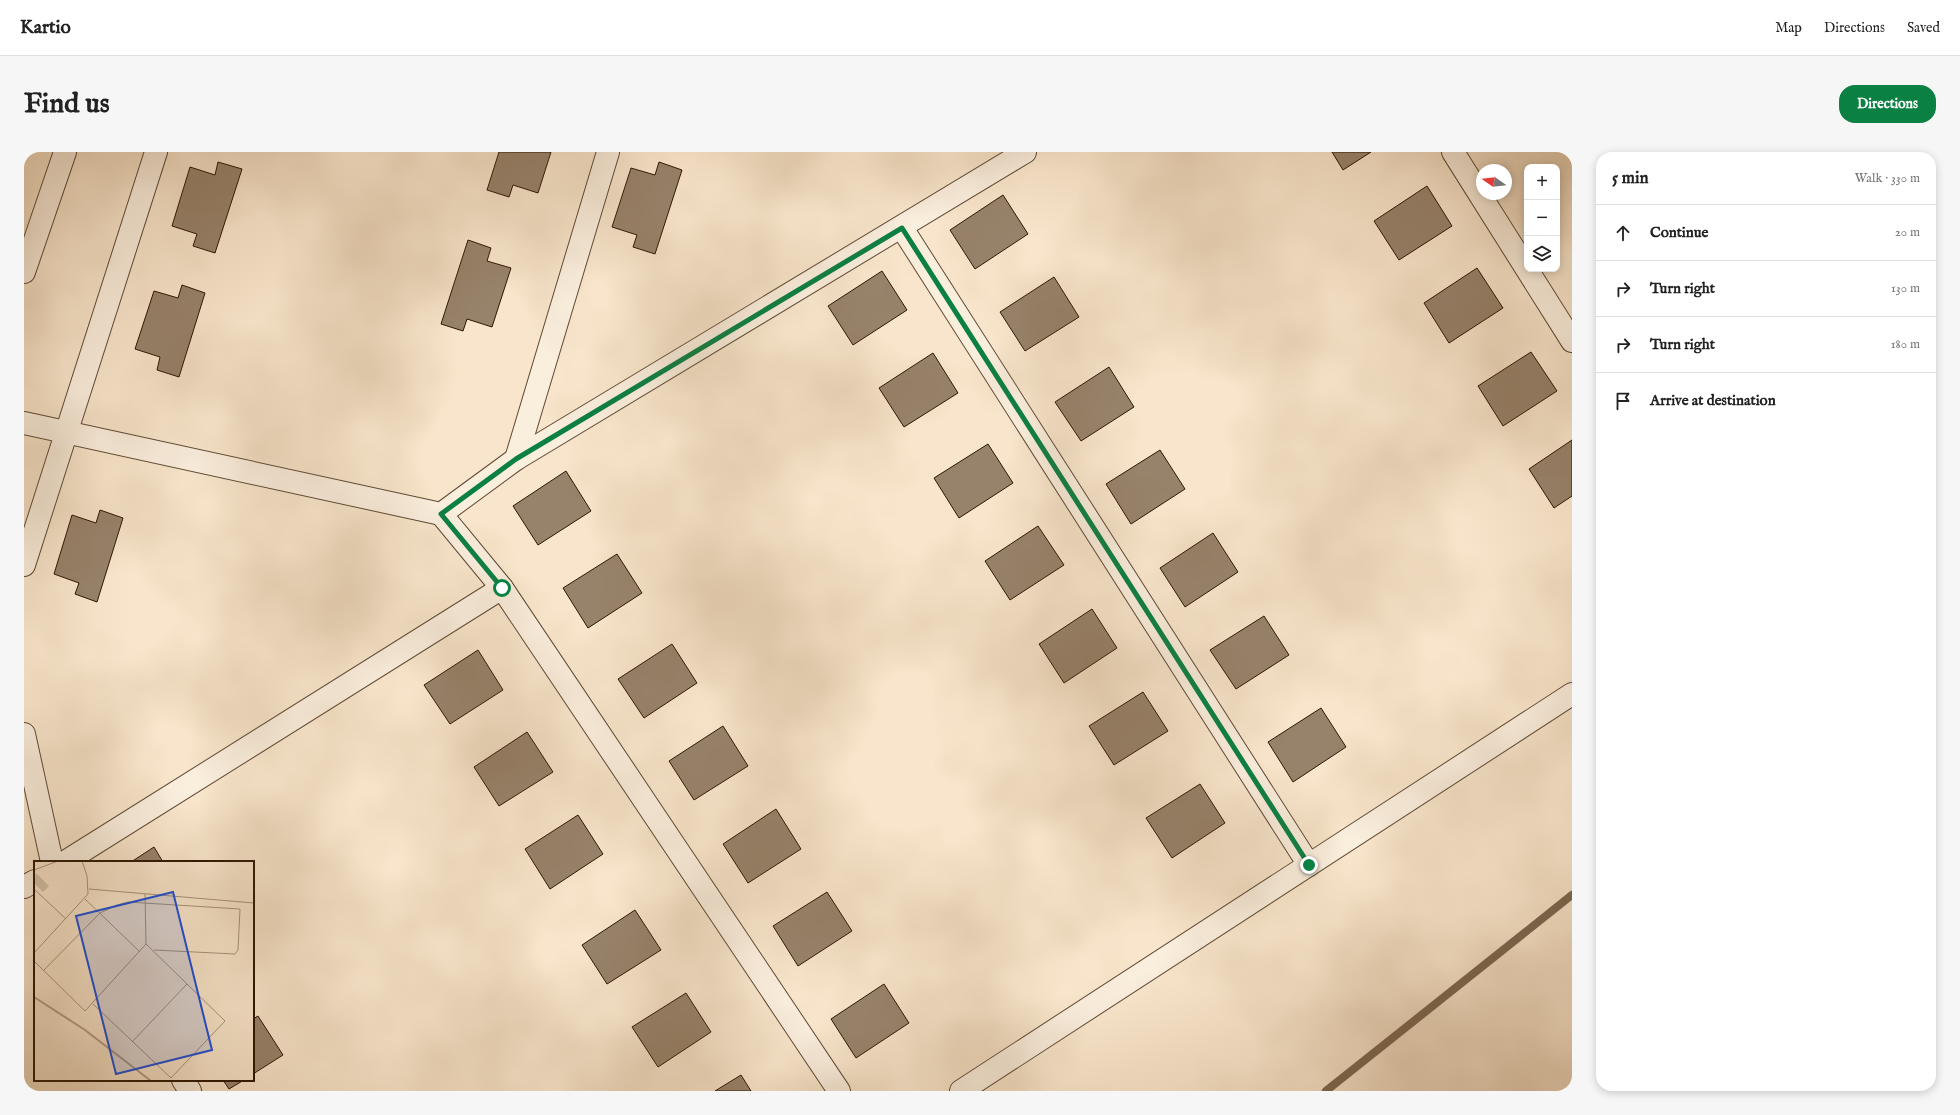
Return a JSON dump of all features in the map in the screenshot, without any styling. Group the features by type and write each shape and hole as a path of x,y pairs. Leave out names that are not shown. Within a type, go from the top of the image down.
{"street":[{"path":"24,272 64,152"},
{"path":"24,565 156,152"},
{"path":"516,459 608,152"},
{"path":"441,514 516,459 902,228 1025,152"},
{"path":"1453,152 1572,341"},
{"path":"902,228 1309,865"},
{"path":"24,423 67,431 441,514 502,588 839,1091"},
{"path":"67,861 502,588"},
{"path":"961,1091 1572,694"},
{"path":"24,734 52,861"},
{"path":"24,887 34,882"},
{"path":"184,1081 190,1091"}],"building":[{"path":"499,152 551,152 538,193 513,185 509,197 487,190"},
{"path":"1332,152 1371,152 1343,170"},
{"path":"218,162 242,169 215,253 193,246 197,234 172,226 190,167 215,175"},
{"path":"659,162 682,170 655,254 633,247 637,235 612,227 631,168 655,175"},
{"path":"1427,186 1452,226 1399,260 1374,221"},
{"path":"1003,195 1028,234 975,269 950,230"},
{"path":"468,240 491,248 487,261 511,268 492,327 467,319 463,331 441,324"},
{"path":"1477,268 1503,308 1449,343 1424,303"},
{"path":"882,271 907,310 853,345 828,306"},
{"path":"1054,277 1079,317 1025,351 1000,312"},
{"path":"182,285 205,293 179,377 157,370 160,357 135,349 154,291 178,298"},
{"path":"1531,352 1557,391 1503,426 1478,386"},
{"path":"933,353 958,393 904,427 879,388"},
{"path":"1109,367 1134,407 1081,441 1055,402"},
{"path":"1572,440 1572,496 1554,508 1529,469"},
{"path":"988,444 1013,483 959,518 934,478"},
{"path":"1160,450 1185,489 1131,524 1106,484"},
{"path":"566,471 591,511 538,545 513,506"},
{"path":"100,510 123,518 97,602 75,594 79,583 54,574 72,515 96,523"},
{"path":"1038,526 1064,565 1010,600 985,561"},
{"path":"1213,533 1238,572 1185,607 1160,568"},
{"path":"617,554 642,593 588,628 563,588"},
{"path":"1092,609 1117,648 1064,683 1039,644"},
{"path":"1264,616 1289,655 1236,689 1210,650"},
{"path":"672,644 697,683 644,718 618,679"},
{"path":"478,650 503,690 450,724 424,685"},
{"path":"1143,692 1168,731 1114,765 1089,726"},
{"path":"1321,708 1346,747 1293,782 1268,742"},
{"path":"723,726 748,766 694,800 669,761"},
{"path":"527,732 553,772 499,806 474,767"},
{"path":"1200,784 1225,823 1172,858 1146,818"},
{"path":"776,809 801,849 748,883 723,844"},
{"path":"578,815 603,854 550,889 525,849"},
{"path":"154,847 162,861 133,861"},
{"path":"827,892 852,931 798,966 773,926"},
{"path":"635,910 661,950 607,984 582,945"},
{"path":"884,984 909,1023 856,1058 831,1019"},
{"path":"686,993 711,1032 658,1067 632,1027"},
{"path":"258,1016 283,1055 254,1073 254,1018"},
{"path":"741,1075 751,1091 715,1091"},
{"path":"224,1081 242,1081 229,1089"}],"waterway":[{"path":"1326,1091 1572,895"}],"route":[{"path":"502,588 441,514 516,459 902,228 1309,865"}]}
